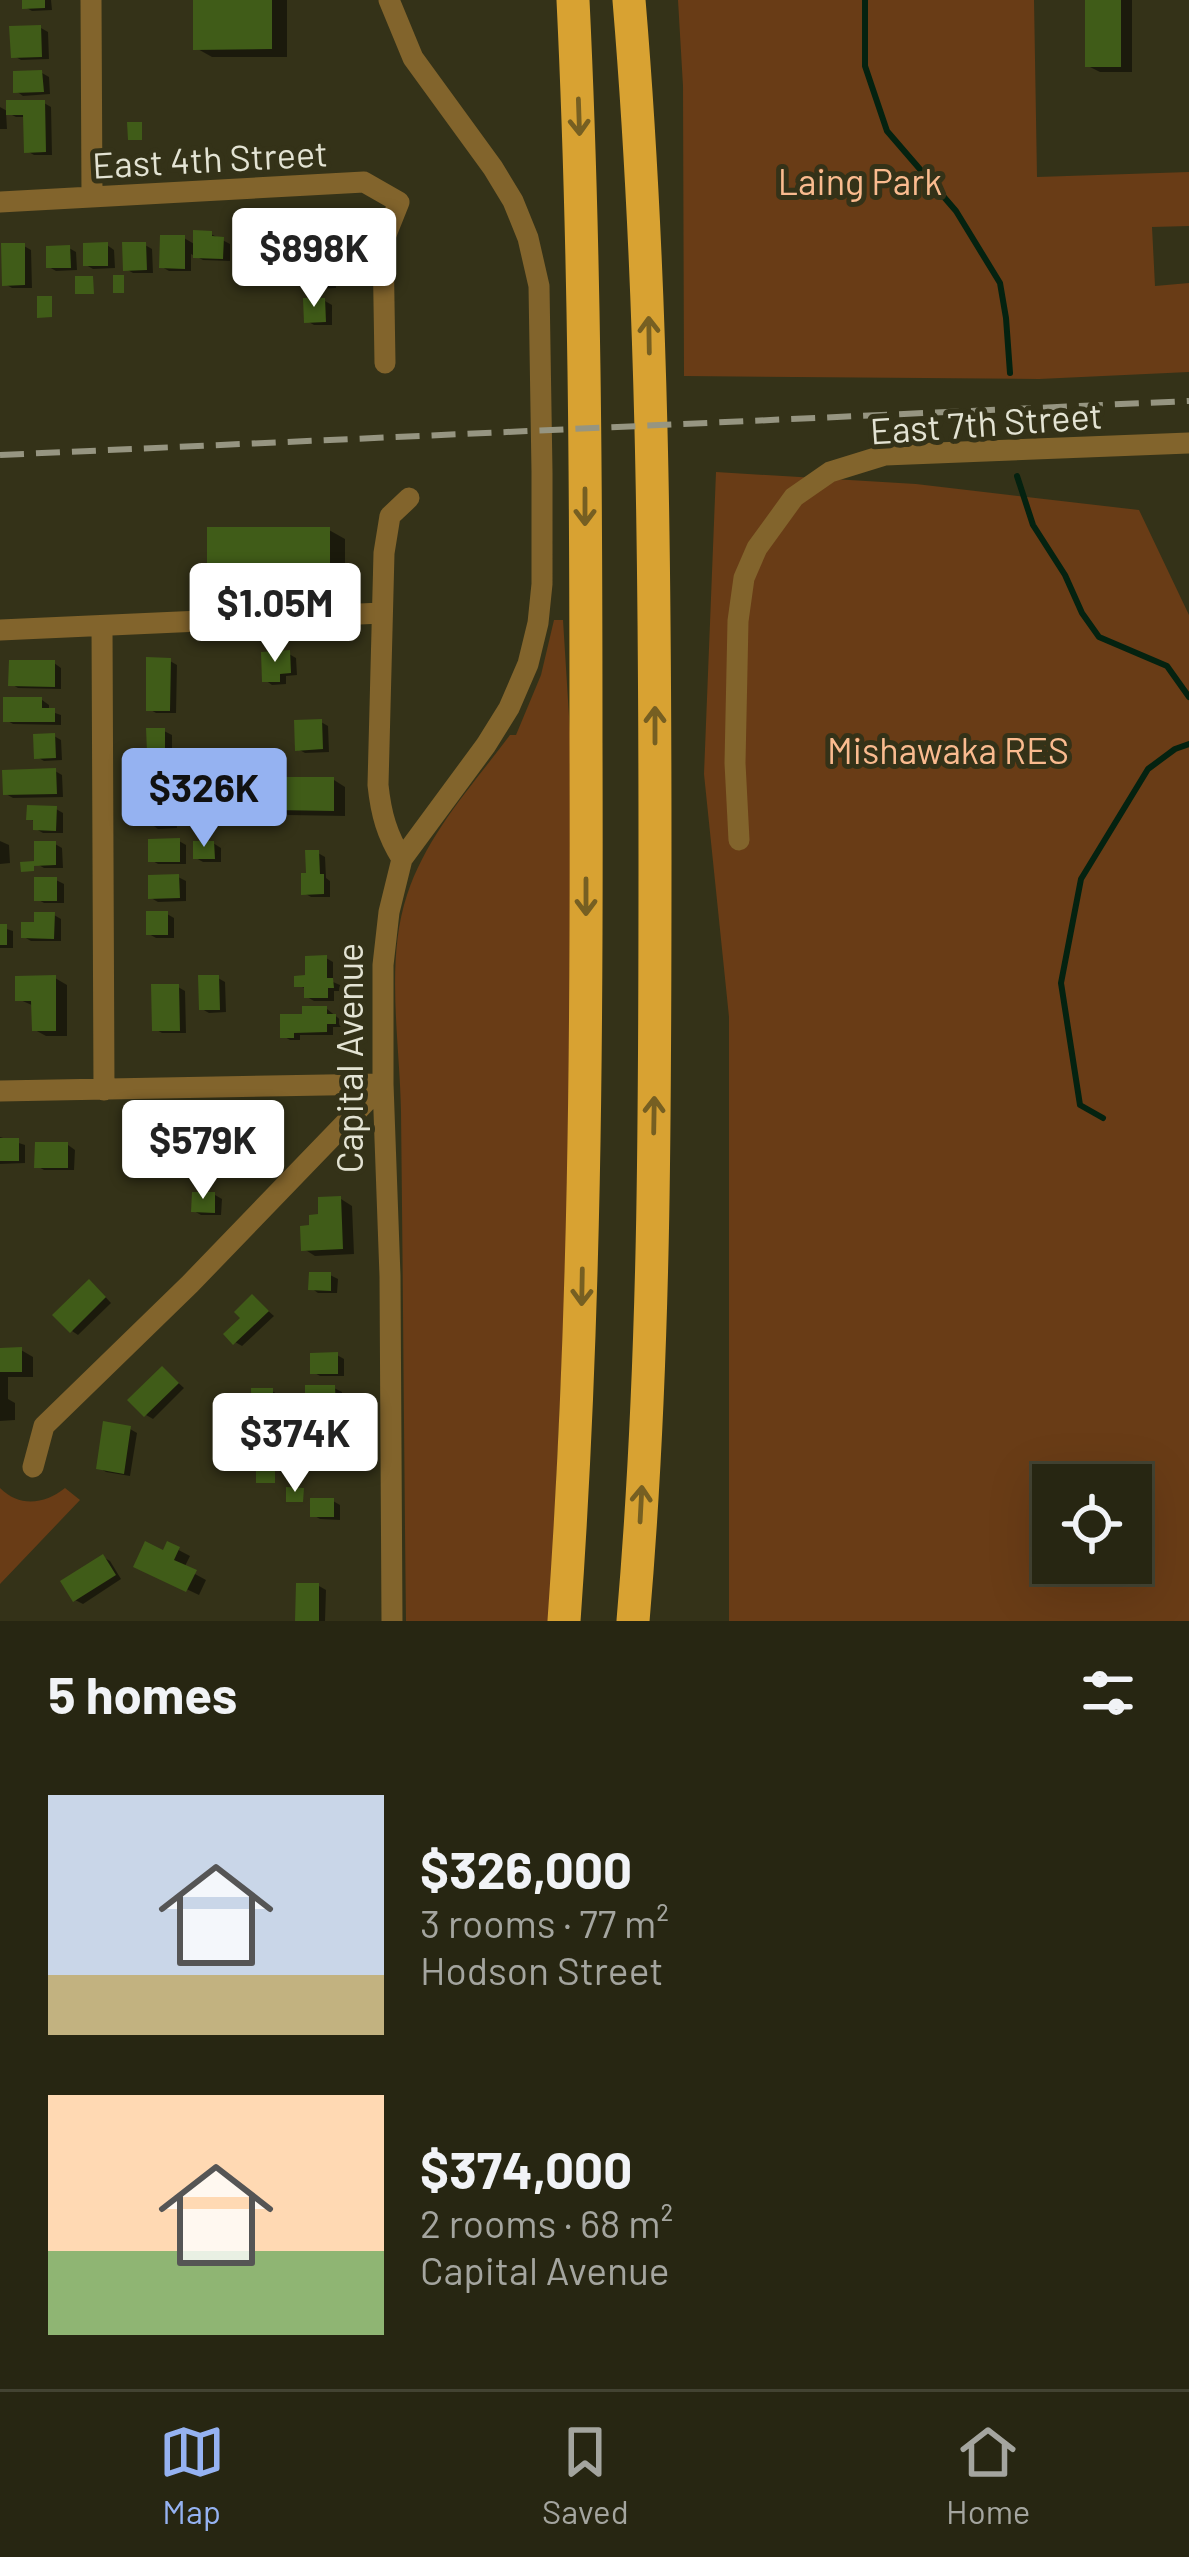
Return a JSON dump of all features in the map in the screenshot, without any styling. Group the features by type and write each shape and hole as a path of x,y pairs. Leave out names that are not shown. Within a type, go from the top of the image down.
{"highway":[{"path":"564,1621 575,1454 587,1054 585,330 574,0"},
{"path":"629,0 647,281 655,650 653,1287 633,1621"}],"street":[{"path":"91,0 92,197"},
{"name":"Capital Avenue","path":"389,0 413,58 493,167 528,238 541,331 542,584 528,664 509,708 402,860 389,912 382,965 392,1621"},
{"name":"East 4th Street","path":"0,202 364,182 399,202 383,242 385,363"},
{"name":"East 7th Street","path":"739,840 738,621 744,578 757,548 794,496 830,472 885,454 1189,443"},
{"path":"402,860 381,817 378,785 384,553 390,516 409,498"},
{"path":"0,630 382,614"},
{"path":"102,626 104,1090"},
{"path":"0,1090 383,1084"},
{"path":"33,1467 44,1426 190,1284 383,1084"}],"green space":[{"name":"Laing Park","path":"678,0 1034,0 1037,177 1189,172 1189,226 1152,227 1155,286 1189,283 1189,372 1039,379 684,376 683,86"},
{"name":"Mishawaka RES","path":"716,472 916,484 1139,510 1189,615 1189,1621 729,1621 729,1017 704,774"},
{"path":"554,620 563,620 573,780 570,1185 550,1621 406,1621 401,1112 395,1002 400,920 416,873 438,831 510,735 516,735 541,675"},
{"path":"0,1488 16,1499 32,1502 65,1488 80,1500 0,1584"}],"building":[{"path":"22,0 45,0 45,8 22,9"},
{"path":"193,0 272,0 272,49 193,50"},
{"path":"1085,0 1121,0 1121,67 1085,67"},
{"path":"41,25 42,57 11,58 9,26"},
{"path":"42,70 44,92 13,93 13,71"},
{"path":"6,100 45,100 46,152 24,153 23,115 6,115"},
{"path":"127,122 142,122 142,140 128,140"},
{"path":"330,218 330,239 314,240 314,247 304,248 304,236 293,236 292,219"},
{"path":"193,230 224,237 223,259 193,258"},
{"path":"160,235 185,235 185,269 159,268"},
{"path":"108,242 108,266 83,266 83,243"},
{"path":"122,242 146,242 147,270 123,271"},
{"path":"1,243 25,243 25,285 2,286"},
{"path":"70,245 71,268 46,268 46,246"},
{"path":"305,261 329,261 330,286 306,286"},
{"path":"113,275 124,275 124,293 113,293"},
{"path":"75,276 93,276 94,294 75,294"},
{"path":"37,296 52,296 52,317 37,318"},
{"path":"303,298 325,298 326,322 304,323"},
{"path":"207,527 330,527 330,579 207,579"},
{"path":"290,650 291,673 280,674 280,682 262,682 261,652"},
{"path":"146,657 171,658 170,711 146,711"},
{"path":"9,660 55,660 55,687 8,686"},
{"path":"3,697 42,697 42,708 55,708 55,722 3,722"},
{"path":"322,719 323,749 295,751 294,720"},
{"path":"146,728 165,728 165,752 147,752"},
{"path":"55,733 56,758 34,759 33,734"},
{"path":"148,765 180,766 179,789 147,788"},
{"path":"212,765 213,787 192,788 192,766"},
{"path":"56,768 57,794 3,795 2,770"},
{"path":"256,777 334,777 334,811 274,810 274,795 256,795"},
{"path":"253,799 272,799 272,819 254,820"},
{"path":"147,800 170,800 170,826 148,826"},
{"path":"27,805 57,806 56,831 33,830 33,820 26,820"},
{"path":"180,838 180,862 148,862 148,839"},
{"path":"34,841 56,841 56,865 21,872 20,862 34,861"},
{"path":"193,841 214,841 215,859 193,859"},
{"path":"305,850 319,850 324,894 301,895"},
{"path":"179,874 180,898 148,899 148,875"},
{"path":"34,877 57,877 57,901 34,901"},
{"path":"146,911 168,911 168,935 146,935"},
{"path":"34,912 55,912 54,939 21,938 21,922 34,922"},
{"path":"0,924 7,924 7,945 0,945"},
{"path":"327,955 327,978 333,978 334,988 328,988 328,998 304,998 304,987 294,987 294,976 305,975 305,956"},
{"path":"56,975 56,1031 32,1031 31,1001 15,1001 15,976"},
{"path":"198,975 219,975 220,1010 199,1010"},
{"path":"151,984 179,984 180,1031 152,1031"},
{"path":"302,1006 327,1006 327,1014 336,1014 336,1024 327,1024 327,1032 280,1038 280,1014 302,1014"},
{"path":"135,1127 154,1127 154,1142 180,1141 180,1170 136,1170"},
{"path":"0,1138 19,1138 19,1161 0,1161"},
{"path":"199,1139 226,1139 227,1165 199,1165"},
{"path":"35,1142 68,1142 68,1168 34,1168"},
{"path":"192,1192 215,1192 215,1213 191,1212"},
{"path":"341,1196 343,1249 301,1251 300,1226 309,1225 309,1215 318,1214 318,1197"},
{"path":"309,1272 331,1272 331,1291 308,1290"},
{"path":"89,1279 106,1297 70,1333 52,1315"},
{"path":"252,1294 269,1311 233,1345 223,1334 240,1318 234,1312"},
{"path":"22,1347 22,1372 0,1372 0,1348"},
{"path":"338,1352 338,1374 310,1374 310,1353"},
{"path":"162,1366 179,1383 144,1417 127,1400"},
{"path":"305,1385 335,1385 336,1411 299,1411 298,1396 305,1396"},
{"path":"251,1388 273,1388 274,1447 252,1448"},
{"path":"103,1421 131,1426 124,1474 96,1469"},
{"path":"310,1426 333,1426 333,1446 310,1446"},
{"path":"256,1471 275,1471 275,1483 256,1483"},
{"path":"286,1487 304,1488 303,1502 286,1502"},
{"path":"310,1498 334,1498 334,1517 310,1517"},
{"path":"145,1541 163,1550 167,1541 180,1547 174,1560 197,1570 186,1592 133,1567"},
{"path":"103,1554 116,1575 73,1602 60,1581"},
{"path":"296,1583 319,1583 319,1621 295,1621"}],"waterway":[{"path":"865,0 865,66 887,131 956,211 1000,283 1010,373"},
{"path":"1017,476 1033,525 1099,637 1167,666 1189,697"},
{"path":"1103,1118 1080,1105 1061,983 1081,879 1148,769 1189,744"}],"railway":[{"path":"0,455 1189,401"}]}
